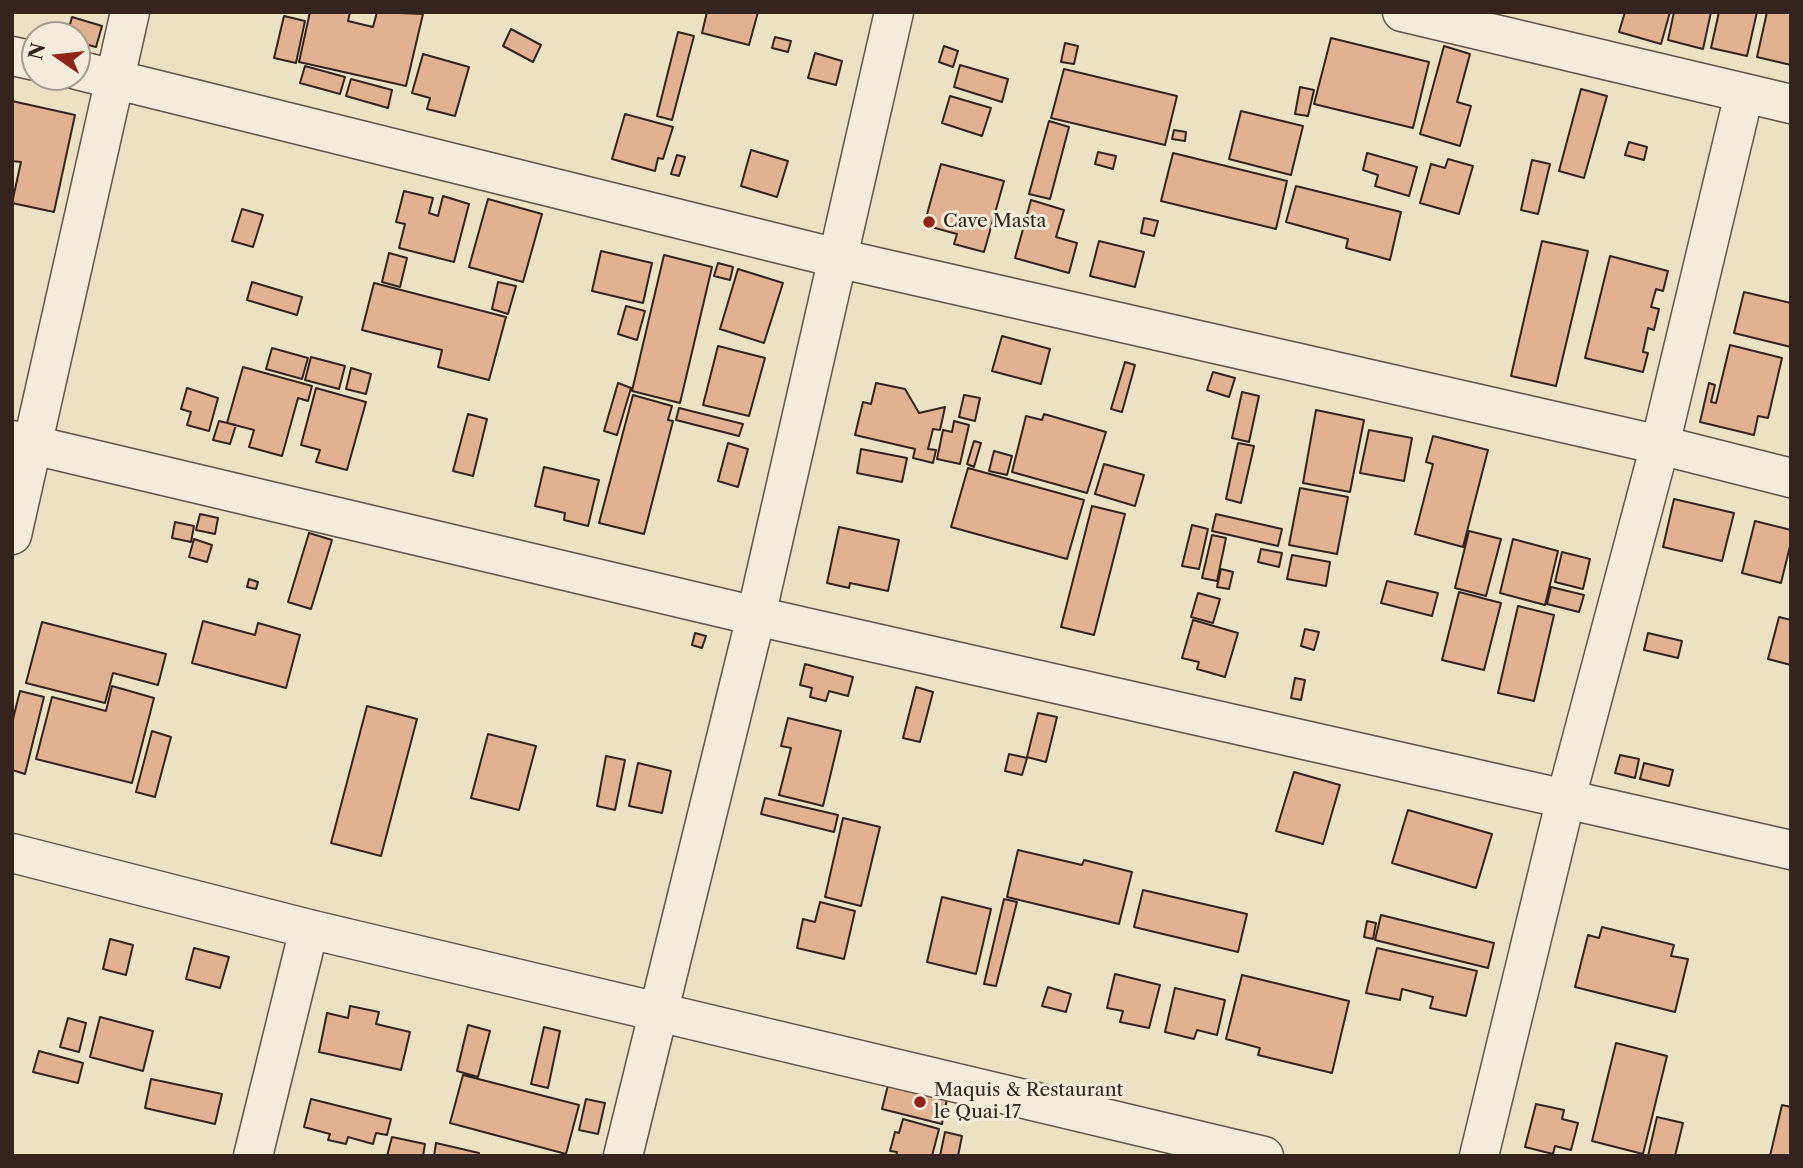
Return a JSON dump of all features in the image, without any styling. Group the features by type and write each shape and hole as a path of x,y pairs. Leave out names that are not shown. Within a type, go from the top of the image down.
{"street":[{"path":"12,536 23,442 130,12"},
{"path":"623,1156 756,616 894,12"},
{"path":"1402,12 1791,104"},
{"path":"91,74 838,258 1660,445 1791,478"},
{"path":"1479,1156 1566,798 1660,445 1744,94"},
{"path":"23,442 756,616 1791,850"},
{"path":"12,853 309,929 1264,1156"},
{"path":"253,1156 309,929"}],"building":[{"path":"310,12 350,12 348,21 373,27 377,12 423,14 406,86 299,62"},
{"path":"707,12 758,12 749,45 702,33"},
{"path":"1625,12 1670,12 1661,44 1619,32"},
{"path":"1674,12 1711,12 1703,49 1668,40"},
{"path":"1719,12 1757,12 1747,56 1711,48"},
{"path":"1767,12 1791,12 1791,65 1757,57"},
{"path":"284,16 305,21 296,63 274,58"},
{"path":"91,23 102,26 96,47 91,46"},
{"path":"511,29 541,45 533,62 503,46"},
{"path":"678,32 694,36 672,120 657,116"},
{"path":"775,37 791,41 788,52 772,48"},
{"path":"1331,38 1429,62 1413,128 1314,104"},
{"path":"1065,43 1078,46 1074,64 1061,62"},
{"path":"944,46 958,51 953,67 939,62"},
{"path":"1444,46 1470,54 1457,102 1471,106 1460,146 1420,134"},
{"path":"815,53 842,61 836,85 808,78"},
{"path":"423,54 469,67 455,116 427,109 430,98 412,93"},
{"path":"960,65 1008,79 1002,102 954,87"},
{"path":"305,66 345,77 340,94 300,83"},
{"path":"1064,69 1177,96 1165,145 1051,118"},
{"path":"351,79 392,90 388,108 346,96"},
{"path":"1300,87 1314,90 1308,116 1295,114"},
{"path":"1581,89 1607,96 1584,178 1559,171"},
{"path":"950,96 991,108 982,136 942,123"},
{"path":"12,101 75,115 54,212 12,203 21,162 12,161"},
{"path":"1241,111 1303,126 1291,175 1229,159"},
{"path":"625,114 673,127 663,159 658,158 655,171 612,159"},
{"path":"1049,121 1069,127 1050,199 1029,194"},
{"path":"1174,130 1186,132 1185,141 1172,139"},
{"path":"1629,142 1647,147 1644,160 1625,155"},
{"path":"751,150 788,161 777,197 741,186"},
{"path":"1098,152 1116,156 1113,169 1095,164"},
{"path":"1173,153 1287,181 1276,229 1161,201"},
{"path":"1367,153 1417,167 1409,196 1375,186 1378,175 1363,170"},
{"path":"677,155 685,157 679,176 671,174"},
{"path":"1448,159 1473,166 1459,214 1420,203 1431,164 1445,168"},
{"path":"1532,160 1550,164 1538,214 1521,210"},
{"path":"941,164 1004,181 984,252 954,244 957,234 924,225"},
{"path":"1296,186 1401,212 1390,260 1346,248 1348,239 1286,222"},
{"path":"404,191 433,198 429,213 438,216 443,196 469,204 454,262 399,248 405,224 396,222"},
{"path":"488,199 542,214 523,282 469,267"},
{"path":"1031,200 1064,210 1056,237 1077,243 1069,273 1015,258"},
{"path":"242,209 263,215 253,247 232,241"},
{"path":"1144,218 1158,221 1154,236 1141,233"},
{"path":"1099,241 1144,252 1135,287 1090,276"},
{"path":"1542,241 1588,251 1556,386 1511,376"},
{"path":"601,251 652,263 643,303 592,291"},
{"path":"389,253 407,258 400,287 382,282"},
{"path":"664,255 712,267 680,403 632,391"},
{"path":"1610,256 1668,271 1663,291 1656,289 1651,307 1659,309 1654,330 1648,328 1643,352 1648,353 1643,372 1585,358"},
{"path":"718,263 733,267 730,280 714,276"},
{"path":"738,269 783,283 764,343 720,329"},
{"path":"252,282 302,297 297,315 247,300"},
{"path":"498,282 516,286 508,314 492,309"},
{"path":"374,283 506,317 489,380 438,367 442,350 362,330"},
{"path":"1744,292 1791,303 1791,347 1734,333"},
{"path":"626,306 645,311 637,340 618,334"},
{"path":"1002,336 1050,349 1041,384 992,371"},
{"path":"1730,345 1782,358 1768,418 1758,416 1754,435 1700,422 1709,383 1715,385 1711,402 1716,403"},
{"path":"718,346 765,358 749,416 703,405"},
{"path":"272,348 308,358 302,379 266,369"},
{"path":"311,357 345,366 339,389 305,380"},
{"path":"1125,362 1135,365 1122,412 1111,409"},
{"path":"243,367 312,386 308,401 298,398 282,456 249,447 254,430 227,423"},
{"path":"351,368 371,374 366,394 346,389"},
{"path":"1213,372 1235,378 1229,397 1207,390"},
{"path":"618,383 631,388 617,435 604,431"},
{"path":"876,383 905,389 919,413 945,407 940,430 933,429 928,449 936,450 933,463 913,458 915,449 855,435 863,402 871,404"},
{"path":"187,388 218,398 209,431 187,425 191,412 181,409"},
{"path":"316,388 366,402 347,470 316,462 320,450 301,445"},
{"path":"1242,392 1259,396 1249,442 1232,438"},
{"path":"633,395 672,406 668,420 673,421 644,534 599,523"},
{"path":"964,395 980,398 975,421 959,417"},
{"path":"679,408 743,424 739,436 676,420"},
{"path":"1316,410 1364,420 1350,492 1303,483"},
{"path":"468,414 487,419 473,476 453,471"},
{"path":"1044,414 1106,432 1087,493 1012,472 1026,416 1042,420"},
{"path":"219,421 236,425 230,444 213,440"},
{"path":"954,421 969,425 960,464 937,459 943,430 952,432"},
{"path":"1369,430 1412,438 1404,481 1360,473"},
{"path":"1433,436 1488,450 1463,547 1415,534 1433,464 1426,462"},
{"path":"974,441 981,443 974,467 967,464"},
{"path":"728,443 748,449 738,487 718,481"},
{"path":"1238,443 1254,446 1241,503 1226,499"},
{"path":"861,449 907,458 902,482 857,473"},
{"path":"994,451 1012,456 1007,475 989,471"},
{"path":"1104,464 1144,475 1135,506 1095,494"},
{"path":"544,467 599,480 588,526 564,520 565,513 535,506"},
{"path":"968,468 1084,500 1067,559 951,527"},
{"path":"1300,488 1348,497 1337,554 1289,545"},
{"path":"1674,499 1734,513 1722,561 1663,547"},
{"path":"1092,506 1125,514 1094,635 1061,627"},
{"path":"200,514 218,518 215,534 196,530"},
{"path":"1216,514 1282,529 1278,546 1212,531"},
{"path":"1755,521 1791,530 1791,542 1781,583 1742,573"},
{"path":"175,522 194,526 191,542 172,538"},
{"path":"1192,525 1208,529 1199,569 1182,566"},
{"path":"839,527 899,540 888,591 850,583 849,588 827,583"},
{"path":"1469,531 1501,539 1486,596 1455,588"},
{"path":"309,533 332,540 311,609 288,602"},
{"path":"1212,535 1226,538 1217,581 1202,578"},
{"path":"194,539 212,545 207,562 189,557"},
{"path":"1513,539 1558,551 1545,605 1500,593"},
{"path":"1261,549 1282,553 1279,567 1258,562"},
{"path":"1562,552 1590,559 1583,589 1555,582"},
{"path":"1292,555 1330,562 1326,586 1287,579"},
{"path":"1221,569 1233,572 1229,589 1217,587"},
{"path":"249,579 258,582 256,589 247,587"},
{"path":"1387,581 1438,593 1432,616 1381,603"},
{"path":"1551,587 1584,595 1579,612 1547,604"},
{"path":"1459,592 1501,603 1484,670 1442,660"},
{"path":"1198,593 1220,599 1213,623 1191,617"},
{"path":"1518,606 1554,615 1534,701 1498,693"},
{"path":"1779,617 1791,620 1791,665 1768,659"},
{"path":"1193,620 1238,633 1225,677 1197,669 1199,662 1182,658"},
{"path":"203,621 255,635 258,623 300,635 286,688 192,663"},
{"path":"42,622 166,654 158,685 113,673 105,703 26,683"},
{"path":"1305,629 1319,632 1314,650 1301,646"},
{"path":"695,633 706,636 702,648 692,645"},
{"path":"1648,633 1682,641 1678,658 1644,650"},
{"path":"805,664 853,677 848,696 829,691 826,701 810,697 812,688 800,685"},
{"path":"1295,678 1305,680 1301,700 1291,698"},
{"path":"112,686 154,698 132,783 36,759 52,697 106,711"},
{"path":"916,687 933,692 920,742 903,738"},
{"path":"20,691 44,697 25,774 12,770 12,723"},
{"path":"367,706 417,719 381,856 331,843"},
{"path":"1038,713 1057,717 1046,762 1027,757"},
{"path":"788,718 841,731 823,806 779,795 791,748 781,746"},
{"path":"152,731 171,737 155,797 136,792"},
{"path":"488,734 536,746 519,810 471,798"},
{"path":"1009,754 1027,758 1022,775 1005,771"},
{"path":"1620,755 1639,759 1635,778 1615,773"},
{"path":"606,756 625,760 615,810 597,806"},
{"path":"638,763 671,771 662,813 629,806"},
{"path":"1644,763 1673,770 1669,786 1640,779"},
{"path":"1294,772 1340,785 1323,844 1276,831"},
{"path":"765,798 838,815 834,832 761,814"},
{"path":"1408,810 1492,834 1476,888 1392,863"},
{"path":"843,818 880,827 861,906 825,897"},
{"path":"1018,850 1082,865 1084,860 1132,872 1119,924 1007,897"},
{"path":"1143,890 1247,914 1238,952 1134,927"},
{"path":"942,897 991,909 976,974 927,962"},
{"path":"1004,899 1017,902 996,986 984,984"},
{"path":"820,902 855,911 844,959 797,948 803,919 815,922"},
{"path":"1381,915 1494,943 1488,968 1375,940"},
{"path":"1367,921 1376,923 1373,939 1364,937"},
{"path":"1602,927 1674,945 1671,956 1688,959 1675,1012 1575,987 1588,935 1599,938"},
{"path":"110,939 133,945 126,975 103,969"},
{"path":"194,948 229,957 220,988 186,979"},
{"path":"1377,948 1477,971 1466,1016 1430,1008 1433,997 1402,989 1400,1000 1366,993"},
{"path":"1115,974 1160,985 1149,1028 1120,1022 1123,1011 1107,1008"},
{"path":"1242,975 1349,1001 1332,1073 1258,1055 1260,1048 1226,1039"},
{"path":"1048,987 1071,994 1066,1012 1042,1006"},
{"path":"1175,988 1225,1000 1217,1035 1197,1030 1194,1039 1165,1032"},
{"path":"350,1006 379,1012 376,1024 410,1032 401,1070 319,1052 327,1013 348,1018"},
{"path":"100,1017 153,1031 143,1071 90,1057"},
{"path":"68,1018 86,1023 79,1052 60,1047"},
{"path":"468,1025 490,1031 478,1077 457,1071"},
{"path":"544,1027 560,1031 548,1088 531,1084"},
{"path":"1616,1043 1667,1056 1643,1154 1592,1141"},
{"path":"39,1051 83,1063 78,1083 33,1072"},
{"path":"463,1075 579,1105 566,1154 450,1123"},
{"path":"151,1079 222,1094 215,1124 145,1108"},
{"path":"888,1085 947,1099 942,1124 882,1109"},
{"path":"311,1099 391,1119 387,1135 376,1133 373,1144 348,1137 346,1144 328,1140 330,1134 304,1127"},
{"path":"586,1099 605,1103 598,1134 579,1130"},
{"path":"1536,1104 1564,1110 1562,1119 1578,1123 1571,1150 1555,1146 1553,1154 1525,1147"},
{"path":"1782,1105 1791,1107 1791,1156 1770,1156"},
{"path":"1657,1117 1683,1123 1675,1156 1648,1156"},
{"path":"903,1119 939,1129 932,1156 896,1156 897,1152 890,1151 895,1132 899,1133"},
{"path":"945,1132 962,1136 958,1156 940,1156"},
{"path":"392,1137 425,1144 423,1156 387,1156"},
{"path":"436,1143 479,1153 479,1156 434,1156"}],"place":[{"name":"Cave Masta","path":"929,222"},
{"name":"Maquis & Restaurant le Quai 17","path":"920,1102"}]}
